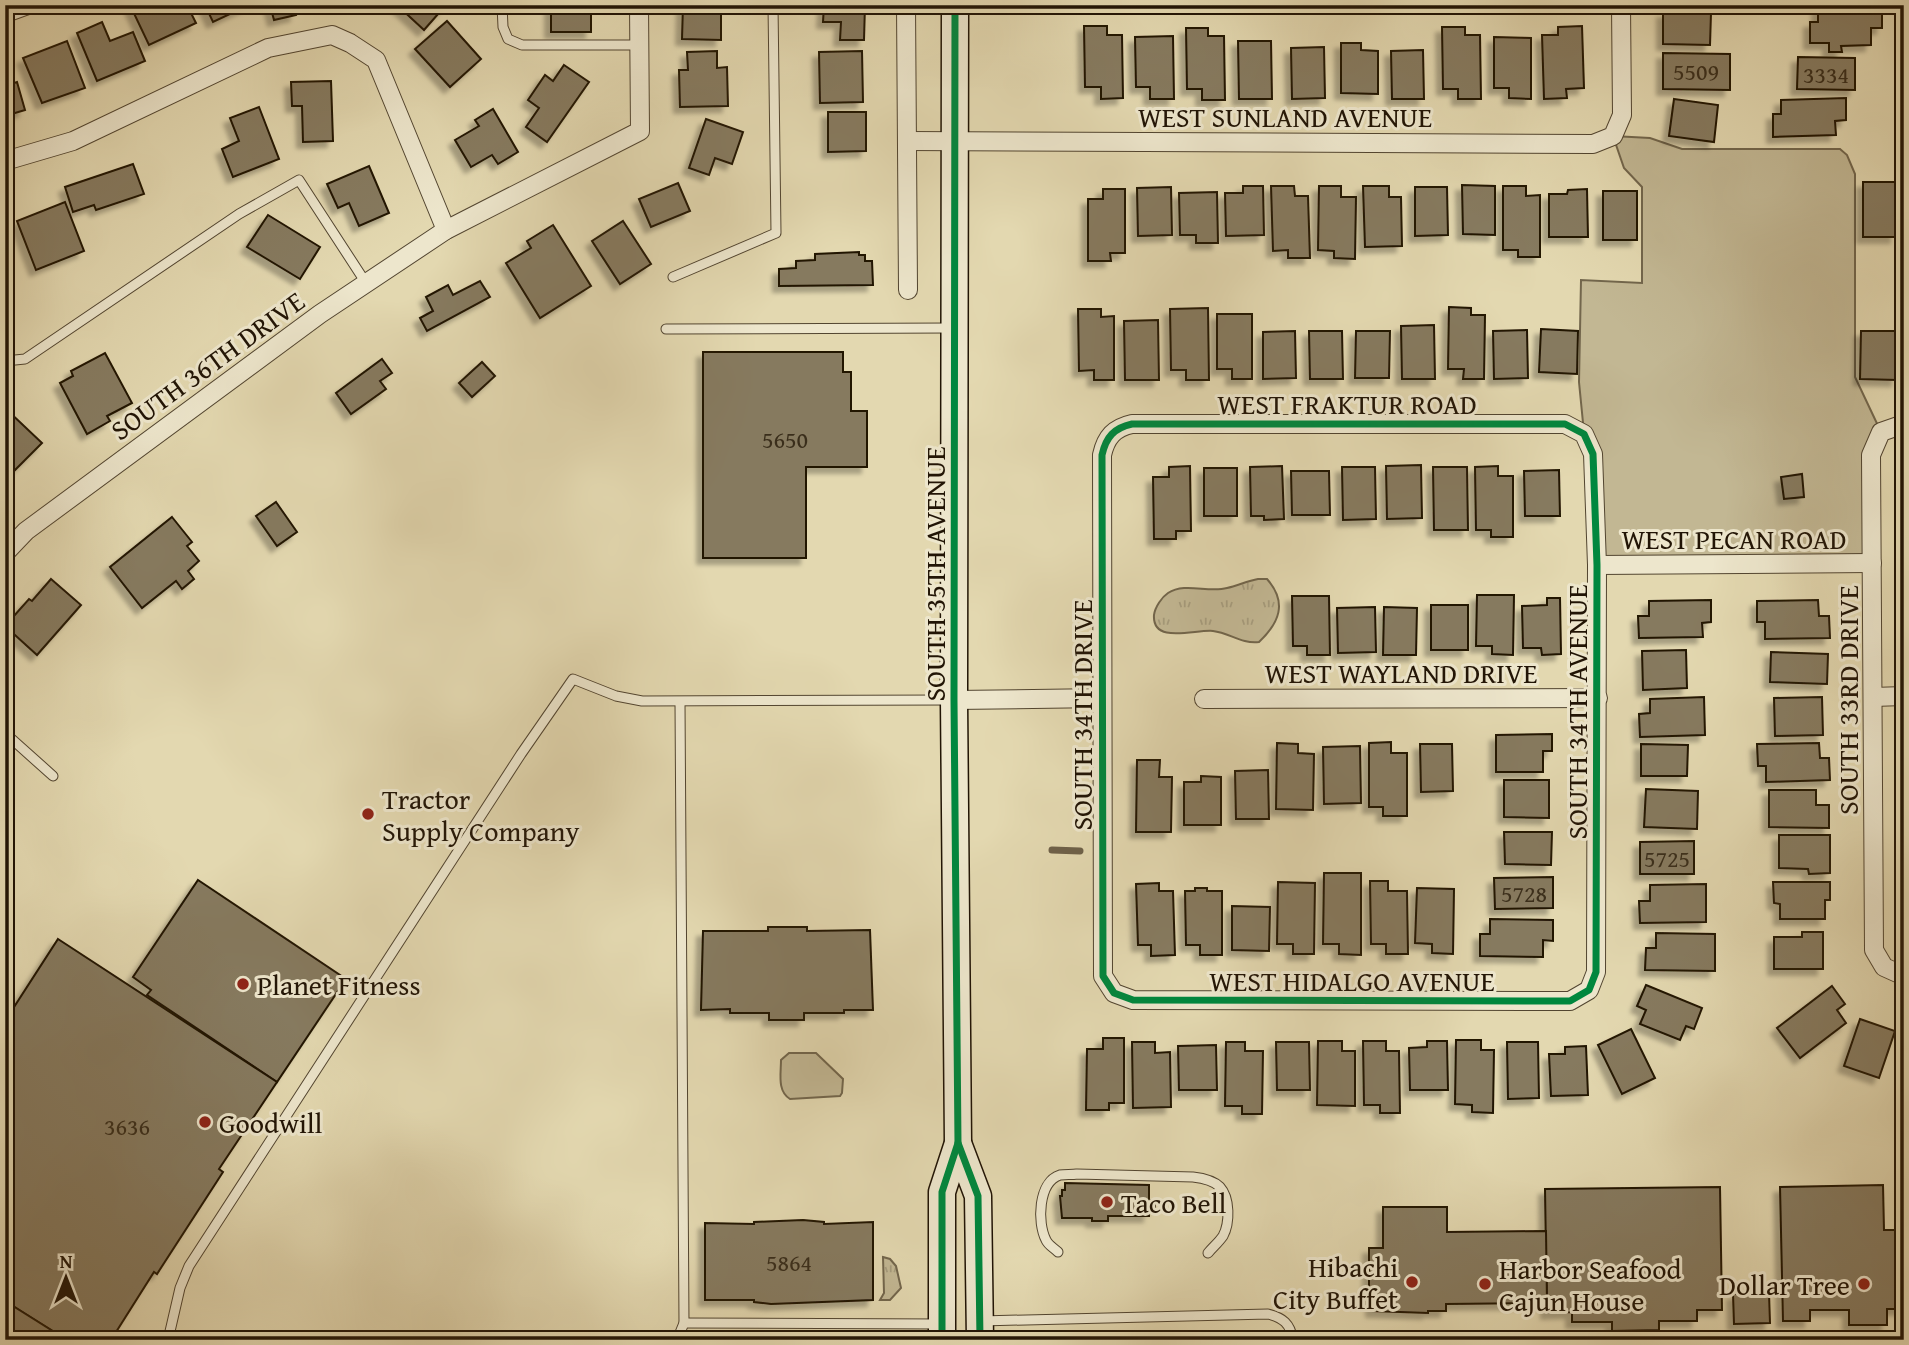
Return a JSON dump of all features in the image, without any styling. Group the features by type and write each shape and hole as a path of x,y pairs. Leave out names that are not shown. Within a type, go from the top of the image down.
{"main road":[{"name":"SOUTH 35TH AVENUE","path":"942,1332 942,1192 958,1143 954,700 956,5"},
{"name":"SOUTH 35TH AVENUE","path":"958,1143 978,1196 980,1330"}],"street":[{"path":"639,5 639,45"},
{"path":"906,5 908,290"},
{"name":"WEST SUNLAND AVENUE","path":"956,141 1594,144 1613,136 1622,115 1621,5"},
{"path":"5,160 73,141 268,48 332,35 376,60 446,230"},
{"name":"SOUTH 36TH DRIVE","path":"5,552 26,531 366,283 446,230 640,131 639,45"},
{"path":"907,141 956,141"},
{"name":"WEST FRAKTUR ROAD","path":"1110,435 1120,427 1132,424 1565,424 1584,434"},
{"name":"SOUTH 33RD DRIVE","path":"1904,424 1881,432 1871,455 1874,950 1884,967 1904,976"},
{"name":"SOUTH 34TH AVENUE","path":"1584,434 1594,454 1597,565 1596,972 1589,990"},
{"name":"SOUTH 34TH DRIVE","path":"1110,435 1104,443 1102,455 1103,976 1114,993"},
{"name":"WEST PECAN ROAD","path":"1597,565 1872,563"},
{"path":"1873,696 1904,696"},
{"path":"954,700 1102,698"},
{"name":"WEST WAYLAND DRIVE","path":"1204,699 1598,698"},
{"name":"WEST HIDALGO AVENUE","path":"1114,993 1133,1000 1570,1001 1589,990"}],"lane":[{"path":"5,18 41,5"},
{"path":"502,5 503,27 508,39 522,45 639,45"},
{"path":"673,277 776,233 773,5"},
{"path":"5,360 25,359 239,214 299,180 366,283"},
{"path":"666,329 956,328"},
{"path":"168,1340 180,1288 189,1266 507,774 573,679 616,696 642,701 954,700"},
{"path":"677,1340 684,1323 680,702"},
{"path":"5,733 53,776"},
{"path":"1058,1252 1046,1242 1041,1226 1044,1192 1059,1175 1077,1174 1193,1177 1212,1182 1220,1187 1226,1199 1226,1228 1221,1239 1208,1253"},
{"path":"980,1330 1268,1314 1280,1317 1288,1324 1293,1340"},
{"path":"684,1323 942,1332"}],"green space":[{"path":"1613,136 1650,138 1682,149 1840,149 1847,155 1855,174 1855,377 1881,432 1872,563 1597,565 1579,382 1581,280 1642,283 1642,187 1624,168"},
{"path":"1267,579 1274,588 1279,604 1272,628 1259,642 1213,631 1167,633 1155,624 1157,606 1166,595 1175,590 1220,589"},
{"path":"789,1053 816,1053 843,1079 840,1096 790,1099 786,1096 781,1082 781,1060"},
{"path":"883,1257 890,1259 896,1266 901,1288 890,1300 880,1300 884,1293"}],"building":[{"path":"130,5 187,5 196,23 149,45"},
{"path":"205,5 249,5 213,22"},
{"path":"270,5 294,5 296,15 274,20"},
{"path":"397,5 446,5 424,30"},
{"path":"551,5 591,5 591,32 551,32"},
{"path":"683,5 721,5 721,40 682,39"},
{"path":"824,5 865,5 864,40 840,40 841,22 823,22"},
{"path":"1882,5 1882,28 1871,28 1871,45 1841,46 1842,52 1829,52 1829,43 1810,43 1810,22 1818,22 1818,7"},
{"path":"1663,12 1711,13 1710,45 1663,44"},
{"path":"447,21 481,59 450,87 415,49"},
{"path":"102,22 110,41 133,32 145,61 97,81 77,33"},
{"path":"1084,26 1107,26 1107,35 1122,35 1123,98 1101,99 1101,87 1085,87"},
{"path":"1582,26 1584,88 1566,89 1567,98 1544,99 1542,35 1558,35 1558,27"},
{"path":"1442,27 1465,27 1465,35 1480,35 1481,99 1458,99 1458,89 1443,89"},
{"path":"1186,28 1208,28 1208,36 1224,36 1225,100 1202,100 1202,89 1187,89"},
{"path":"1173,36 1174,99 1150,99 1150,87 1136,87 1135,37"},
{"path":"1494,37 1531,38 1531,99 1509,98 1509,88 1494,88"},
{"path":"67,41 85,88 42,103 23,58"},
{"path":"1238,41 1271,41 1272,99 1239,99"},
{"path":"1341,43 1361,43 1361,50 1378,51 1378,94 1341,93"},
{"path":"1324,47 1325,98 1292,99 1291,48"},
{"path":"1423,50 1424,99 1392,99 1391,51"},
{"path":"717,51 717,68 727,67 728,106 680,107 679,70 688,70 687,52"},
{"path":"862,51 863,102 820,103 819,52"},
{"path":"1663,53 1730,54 1730,90 1663,89"},
{"path":"1798,57 1855,58 1855,90 1797,89"},
{"path":"564,65 589,82 547,142 526,127 539,108 528,100 545,75 553,81"},
{"path":"331,81 333,141 303,142 302,106 292,106 291,82"},
{"path":"17,82 25,110 5,116 5,86"},
{"path":"1846,98 1846,120 1835,121 1836,135 1773,137 1773,114 1781,114 1781,100"},
{"path":"1674,99 1718,105 1714,142 1669,136"},
{"path":"259,107 279,159 233,177 222,149 239,141 230,118"},
{"path":"493,109 518,152 498,164 492,155 471,167 455,140 479,126 475,120"},
{"path":"828,112 866,112 866,151 828,152"},
{"path":"706,119 743,132 732,164 715,158 709,175 689,168"},
{"path":"133,164 144,194 96,210 94,205 73,212 65,187"},
{"path":"369,166 389,213 359,226 349,203 338,208 327,184"},
{"path":"1863,182 1896,182 1896,237 1863,237"},
{"path":"678,183 690,211 651,227 639,199"},
{"path":"1462,185 1495,186 1495,235 1463,234"},
{"path":"1243,186 1263,186 1264,235 1226,236 1225,193 1243,193"},
{"path":"1271,186 1294,186 1295,196 1308,196 1310,258 1288,258 1288,250 1273,251"},
{"path":"1319,186 1341,186 1341,197 1356,197 1355,259 1334,258 1334,251 1318,250"},
{"path":"1363,186 1389,186 1389,197 1401,197 1402,246 1365,247"},
{"path":"1503,186 1526,186 1526,196 1540,195 1540,257 1518,257 1518,250 1503,250"},
{"path":"1171,187 1172,235 1138,236 1137,188"},
{"path":"1415,187 1447,187 1448,235 1415,236"},
{"path":"1103,189 1125,189 1125,253 1110,253 1111,261 1088,261 1088,199 1103,199"},
{"path":"1587,189 1588,237 1549,237 1549,194 1567,194 1568,190"},
{"path":"1603,191 1637,191 1637,240 1603,240"},
{"path":"1217,192 1218,243 1196,243 1196,235 1180,235 1179,193"},
{"path":"65,202 84,251 36,270 17,221"},
{"path":"268,215 320,247 300,279 247,247"},
{"path":"623,221 651,264 620,284 592,241"},
{"path":"553,225 591,286 540,318 506,263 531,248 527,241"},
{"path":"859,252 859,255 865,255 865,261 872,261 873,285 779,286 779,269 796,268 796,261 815,260 815,254"},
{"path":"480,281 490,297 427,331 420,318 433,311 426,297 448,285 453,295"},
{"path":"1449,307 1471,308 1471,315 1485,315 1484,379 1463,379 1464,369 1448,369"},
{"path":"1208,308 1209,380 1186,380 1186,370 1171,370 1170,309"},
{"path":"1078,309 1101,309 1101,317 1114,316 1114,380 1094,380 1094,370 1079,371"},
{"path":"1217,314 1252,314 1252,379 1232,379 1232,369 1217,369"},
{"path":"1158,320 1159,380 1125,380 1124,321"},
{"path":"1434,325 1435,379 1402,379 1401,326"},
{"path":"1541,329 1578,331 1577,374 1539,372"},
{"path":"1527,330 1528,378 1494,379 1493,331"},
{"path":"1295,331 1296,378 1263,379 1263,332"},
{"path":"1309,331 1342,331 1343,379 1310,379"},
{"path":"1356,331 1390,331 1389,378 1355,378"},
{"path":"1861,331 1898,331 1897,380 1860,379"},
{"path":"703,352 843,352 843,372 851,372 851,411 867,411 867,467 806,467 806,558 703,558"},
{"path":"105,353 132,403 107,416 110,421 87,434 60,383 73,376 71,371"},
{"path":"382,359 392,373 380,381 386,389 351,414 336,393"},
{"path":"482,362 495,376 472,397 459,383"},
{"path":"5,408 42,443 11,474 5,468"},
{"path":"1421,465 1422,518 1387,519 1386,466"},
{"path":"1190,466 1191,531 1176,531 1176,539 1154,539 1153,477 1169,477 1169,467"},
{"path":"1282,466 1284,519 1264,520 1264,516 1251,516 1250,467"},
{"path":"1498,466 1498,476 1513,476 1513,537 1491,537 1491,530 1476,530 1475,467"},
{"path":"1342,467 1375,467 1376,519 1343,520"},
{"path":"1433,467 1467,467 1468,530 1434,530"},
{"path":"1204,468 1237,468 1237,516 1204,516"},
{"path":"1559,470 1560,516 1525,516 1524,471"},
{"path":"1291,471 1329,471 1330,515 1292,515"},
{"path":"1802,474 1804,497 1784,499 1781,477"},
{"path":"276,502 297,532 277,546 256,516"},
{"path":"172,517 192,542 187,546 199,561 188,571 194,579 182,589 176,581 142,608 110,567"},
{"path":"51,579 81,605 37,655 5,626"},
{"path":"1477,595 1514,595 1513,655 1492,654 1492,646 1476,646"},
{"path":"1292,596 1329,596 1330,655 1307,655 1307,646 1293,646"},
{"path":"1547,598 1560,598 1561,654 1542,655 1541,648 1523,648 1522,606 1547,605"},
{"path":"1711,600 1711,622 1702,623 1703,637 1639,638 1638,616 1649,616 1649,601"},
{"path":"1818,600 1819,616 1829,616 1830,638 1765,639 1765,622 1757,622 1757,601"},
{"path":"1431,605 1468,605 1468,650 1431,650"},
{"path":"1375,607 1376,652 1338,653 1337,608"},
{"path":"1384,607 1417,608 1416,655 1383,655"},
{"path":"1686,650 1687,688 1643,690 1642,651"},
{"path":"1771,652 1828,654 1827,684 1770,682"},
{"path":"1704,697 1705,735 1640,737 1639,714 1650,713 1650,699"},
{"path":"1822,697 1823,735 1775,736 1774,698"},
{"path":"1552,734 1552,751 1543,751 1543,772 1496,772 1496,735"},
{"path":"1391,742 1391,753 1407,753 1407,816 1383,816 1383,807 1369,807 1369,743"},
{"path":"1277,743 1298,744 1298,753 1314,754 1313,810 1276,809"},
{"path":"1819,743 1820,758 1829,758 1830,780 1766,782 1766,766 1758,766 1757,744"},
{"path":"1420,744 1452,744 1453,791 1421,792"},
{"path":"1641,744 1688,745 1687,776 1641,776"},
{"path":"1360,746 1361,803 1324,804 1323,747"},
{"path":"1137,760 1160,760 1159,777 1172,777 1171,832 1136,832"},
{"path":"1268,770 1269,819 1236,819 1235,771"},
{"path":"1201,776 1221,777 1221,825 1184,825 1184,782 1201,782"},
{"path":"1504,780 1549,780 1549,818 1504,817"},
{"path":"1646,789 1698,791 1697,829 1644,827"},
{"path":"1769,790 1816,790 1816,805 1829,805 1829,828 1769,827"},
{"path":"1504,832 1552,832 1551,865 1505,864"},
{"path":"1779,835 1830,835 1830,873 1809,874 1808,869 1779,868"},
{"path":"1694,841 1694,874 1640,874 1640,842"},
{"path":"1324,873 1361,873 1361,955 1339,954 1339,944 1323,944"},
{"path":"1553,877 1553,908 1495,909 1494,878"},
{"name":"Planet Fitness","path":"198,880 346,979 277,1082 147,995 151,990 133,977"},
{"path":"1370,881 1388,881 1388,891 1407,891 1408,954 1386,954 1386,944 1371,944"},
{"path":"1278,882 1315,883 1314,954 1293,954 1293,944 1277,944"},
{"path":"1773,882 1830,882 1830,900 1825,900 1825,919 1780,919 1780,904 1774,903"},
{"path":"1159,883 1159,891 1173,891 1175,955 1151,956 1151,945 1138,945 1136,884"},
{"path":"1706,884 1706,922 1640,923 1639,901 1650,901 1650,885"},
{"path":"1195,888 1222,891 1222,955 1200,955 1200,945 1186,945 1185,891 1195,891"},
{"path":"1417,888 1454,889 1453,954 1432,953 1432,944 1415,943"},
{"path":"1232,906 1270,907 1269,951 1232,950"},
{"path":"1490,919 1553,920 1553,941 1543,940 1543,957 1480,956 1480,934 1490,934"},
{"path":"768,927 807,927 807,931 870,930 873,1010 804,1013 804,1020 769,1020 769,1013 730,1013 730,1009 701,1010 703,931 768,931"},
{"path":"1802,932 1823,932 1823,969 1774,969 1774,937 1802,937"},
{"path":"1656,933 1715,934 1715,971 1645,970 1646,948 1656,948"},
{"path":"58,939 277,1082 219,1169 223,1172 111,1340 67,1340 5,1301 5,1021"},
{"path":"1646,985 1702,1008 1694,1029 1686,1026 1680,1040 1640,1024 1646,1010 1637,1006"},
{"path":"1832,986 1845,1004 1837,1010 1846,1023 1800,1058 1777,1028"},
{"path":"1860,1019 1895,1031 1879,1078 1844,1066"},
{"path":"1631,1029 1655,1078 1622,1094 1598,1045"},
{"path":"1103,1038 1124,1038 1124,1103 1109,1103 1109,1110 1086,1110 1087,1049 1103,1049"},
{"path":"1456,1040 1481,1040 1481,1050 1494,1050 1493,1113 1472,1112 1472,1105 1455,1104"},
{"path":"1318,1041 1342,1041 1342,1051 1355,1051 1355,1106 1317,1105"},
{"path":"1363,1041 1386,1041 1386,1051 1399,1051 1400,1113 1380,1113 1380,1105 1364,1105"},
{"path":"1427,1041 1447,1041 1448,1090 1410,1090 1409,1048 1427,1047"},
{"path":"1132,1042 1155,1042 1155,1053 1170,1052 1171,1107 1133,1108"},
{"path":"1226,1042 1245,1042 1245,1051 1263,1051 1262,1114 1242,1114 1242,1106 1225,1106"},
{"path":"1276,1042 1309,1042 1310,1090 1277,1090"},
{"path":"1507,1042 1538,1042 1539,1098 1508,1099"},
{"path":"1216,1045 1217,1090 1179,1090 1178,1046"},
{"path":"1586,1046 1588,1095 1551,1096 1549,1054 1565,1054 1565,1047"},
{"name":"Taco Bell","path":"1065,1183 1149,1185 1149,1200 1155,1200 1155,1208 1149,1208 1149,1216 1108,1216 1108,1221 1062,1218 1060,1196 1062,1190 1065,1190"},
{"path":"1883,1185 1884,1230 1904,1230 1904,1309 1887,1309 1887,1325 1849,1325 1849,1310 1810,1310 1810,1321 1783,1321 1780,1187"},
{"path":"1720,1187 1722,1310 1697,1310 1697,1321 1659,1321 1659,1330 1612,1331 1612,1322 1572,1322 1572,1312 1547,1313 1545,1189"},
{"path":"1383,1207 1447,1207 1447,1232 1546,1231 1547,1303 1446,1304 1446,1311 1428,1313 1372,1311 1372,1301 1369,1301 1369,1248 1383,1248"},
{"path":"803,1220 824,1224 873,1222 873,1300 771,1304 754,1300 705,1300 705,1223 754,1224"},
{"path":"1769,1293 1770,1323 1734,1324 1733,1294"},
{"path":"5,1301 67,1340 5,1340"}],"waterway":[{"path":"1052,850 1080,851"}],"cycle path":[{"path":"942,1340 942,1192 958,1143 954,700 955,5"},
{"path":"1132,424 1565,424 1584,434 1593,454 1597,565 1596,972 1589,990 1570,1001 1133,1000 1114,993 1103,976 1102,455 1112,434 1132,424"},
{"path":"958,1143 978,1196 980,1340"}],"place":[{"name":"Tractor Supply Company","path":"368,814"},
{"name":"Planet Fitness","path":"243,984"},
{"name":"Goodwill","path":"205,1122"},
{"name":"Taco Bell","path":"1107,1202"},
{"name":"Hibachi City Buffet","path":"1412,1282"},
{"name":"Harbor Seafood Cajun House","path":"1485,1284"},
{"name":"Dollar Tree","path":"1864,1284"}]}
